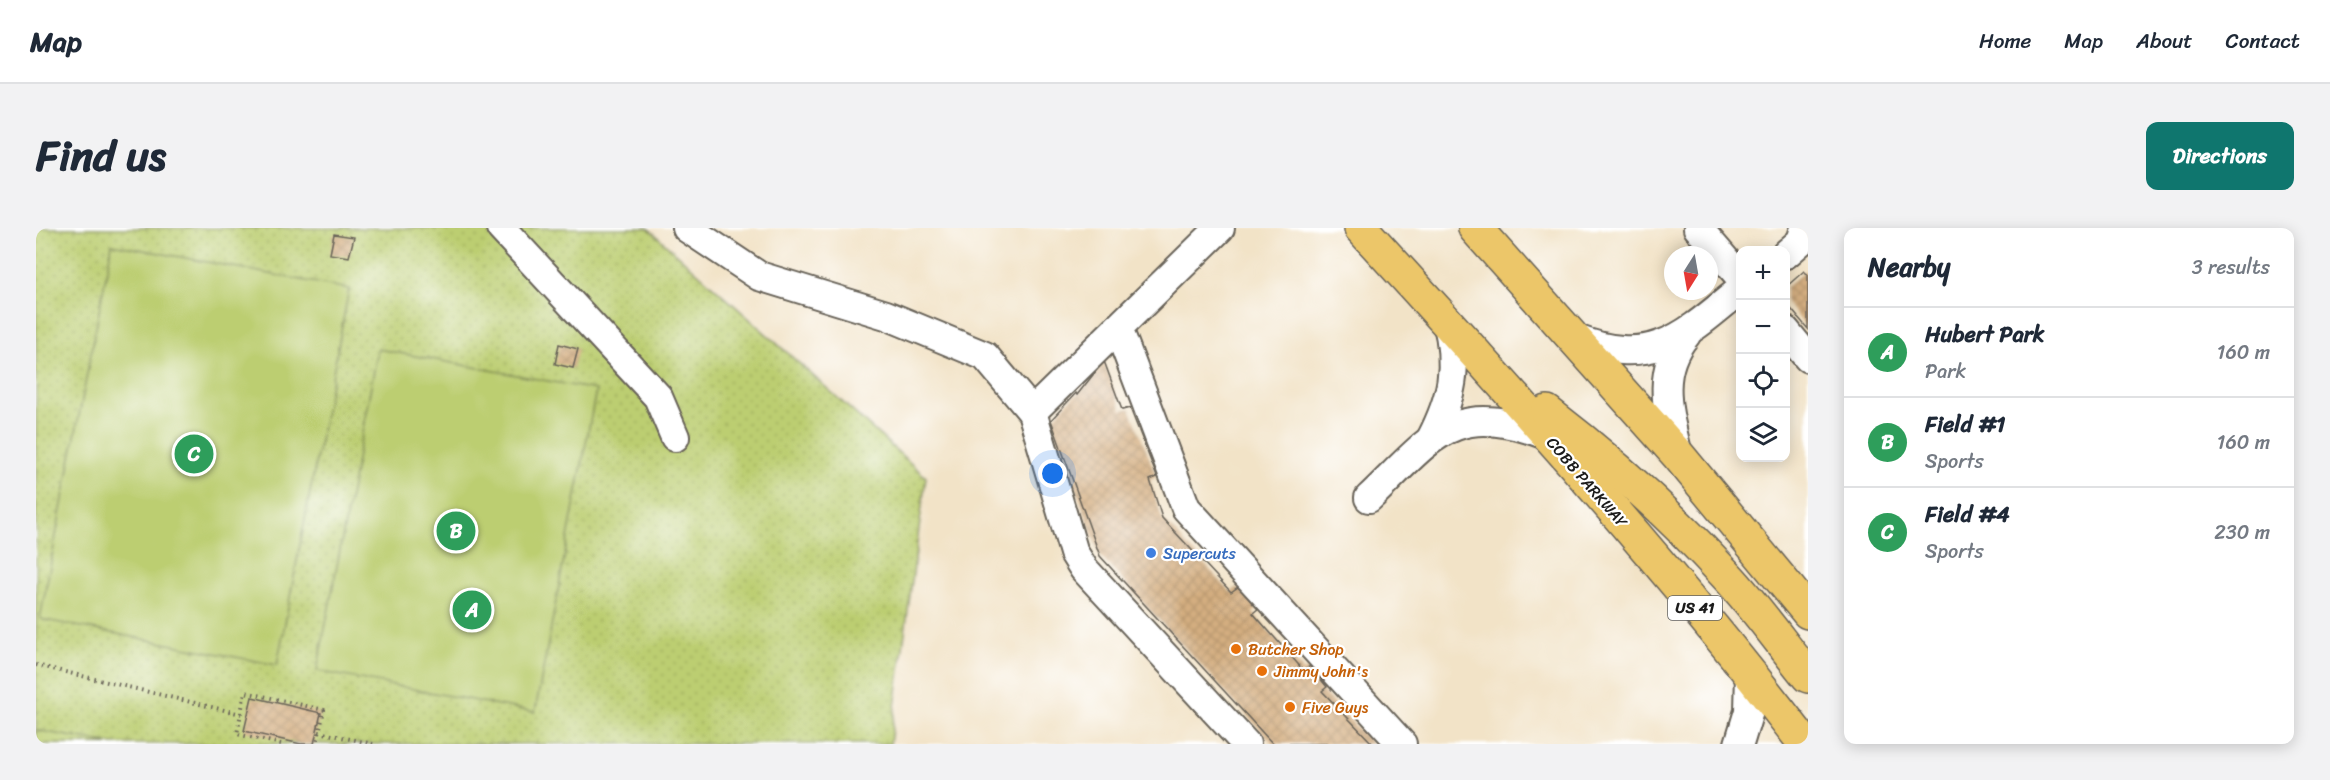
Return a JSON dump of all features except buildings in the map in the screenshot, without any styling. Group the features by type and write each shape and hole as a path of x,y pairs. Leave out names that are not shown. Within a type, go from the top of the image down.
{"main road":[{"name":"COBB PARKWAY","path":"1361,228 1447,321 1546,435 1750,673 1805,744"},
{"path":"1475,228 1678,455 1808,612"},
{"path":"1485,366 1568,428 1680,528 1729,578 1808,676"}],"lane":[{"path":"501,228 658,397 675,437"},
{"path":"687,228 759,276 886,315 985,356 1032,412 1074,553 1084,568 1246,744"},
{"path":"1032,412 1220,228"},
{"path":"1698,228 1736,272"},
{"path":"1790,250 1801,241 1805,228"},
{"path":"1678,455 1665,392 1666,376 1676,346 1736,293"},
{"path":"1431,439 1446,405 1454,377 1447,321"},
{"path":"1118,328 1186,508 1402,744"},
{"path":"1574,338 1601,347 1625,350 1659,347 1686,335"},
{"path":"1790,337 1808,358"},
{"path":"1370,498 1431,439 1455,426 1476,420 1506,422 1546,435"},
{"path":"1739,744 1749,711 1750,673"}],"path":[{"path":"36,666 241,714"},
{"path":"281,744 237,734 245,692 324,710 317,744"},
{"path":"319,732 374,744"}],"green space":[{"path":"36,228 648,228 926,477 890,744 36,744"},
{"path":"112,244 349,289 277,665 40,619"},
{"path":"378,349 596,390 535,712 317,671"},
{"path":"36,730 111,744 36,744"}],"place":[{"name":"Field #4","path":"194,454"},
{"name":"Field #1","path":"456,531"},
{"name":"Supercuts","path":"1151,553"},
{"name":"Hubert Park","path":"472,610"},
{"name":"Butcher Shop","path":"1236,649"},
{"name":"Jimmy John's","path":"1262,671"},
{"name":"Five Guys","path":"1290,707"}]}
